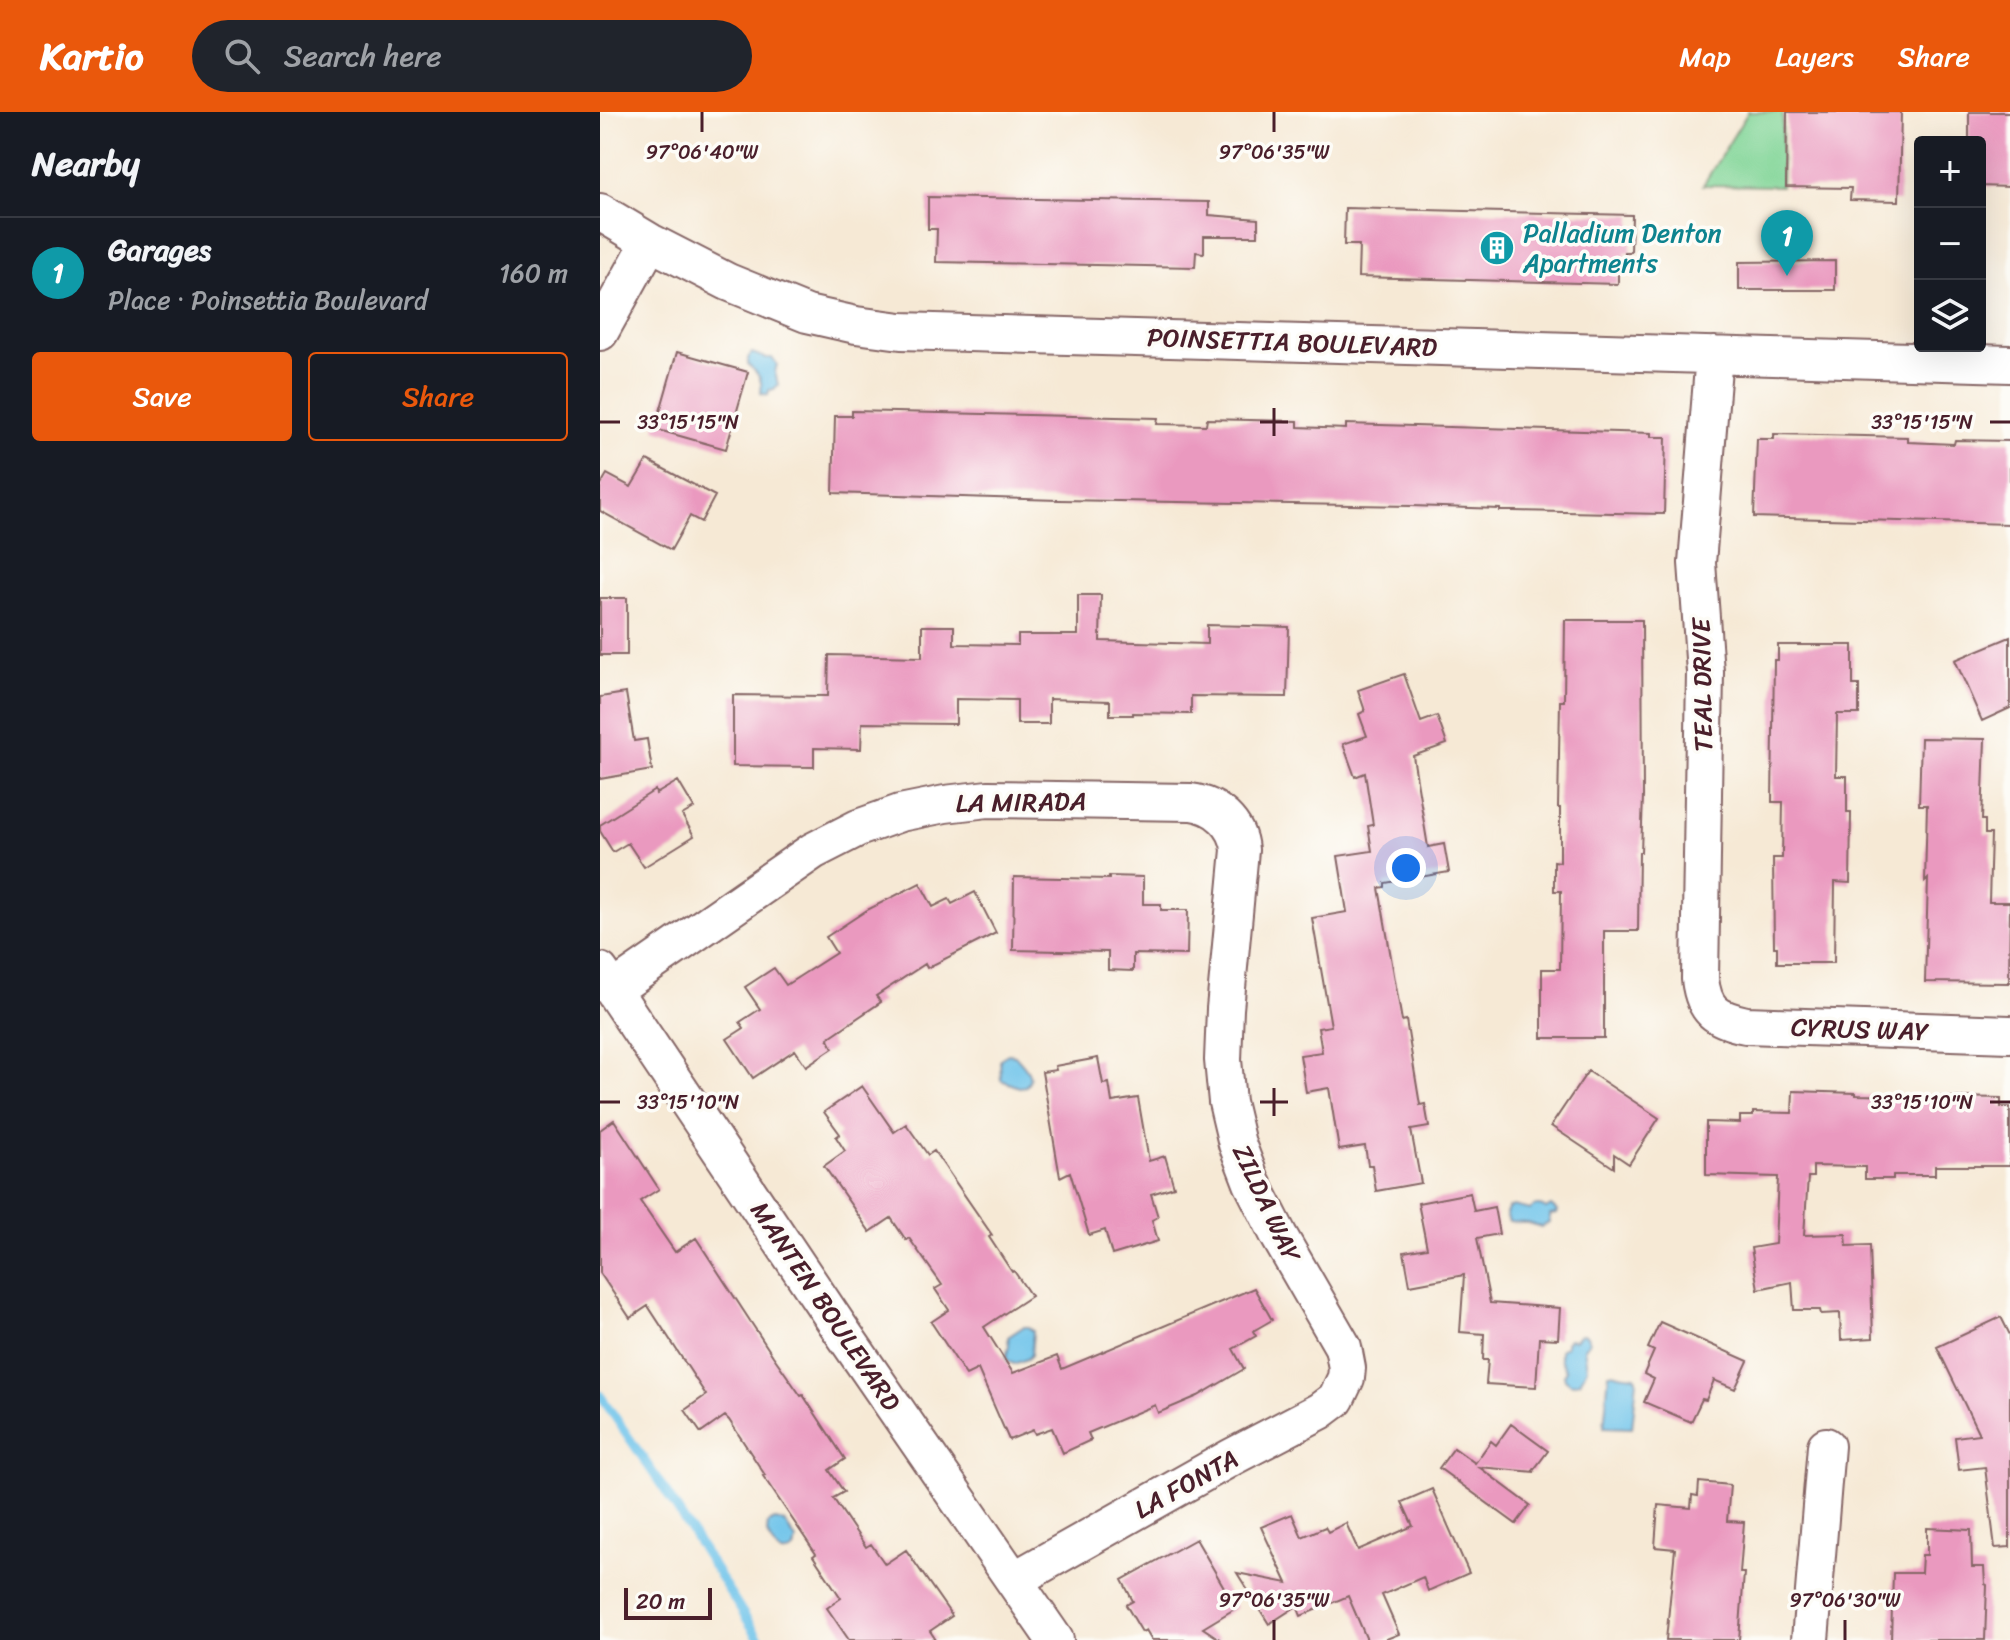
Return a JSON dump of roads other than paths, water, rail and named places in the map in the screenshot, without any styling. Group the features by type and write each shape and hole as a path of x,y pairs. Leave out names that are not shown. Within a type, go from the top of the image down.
{"street":[{"name":"POINSETTIA BOULEVARD","path":"600,212 728,282 807,314 901,331 2010,364"},
{"path":"600,332 650,242"},
{"name":"TEAL DRIVE","path":"1713,1012 1706,1003 1700,979 1705,672 1697,563 1714,355"},
{"name":"LA MIRADA","path":"606,980 813,851 858,828 900,813 988,799 1191,802 1214,809 1233,827"},
{"name":"ZILDA WAY","path":"1233,827 1240,850 1224,1022 1223,1060 1227,1102 1237,1144 1259,1196 1343,1347 1346,1378"},
{"name":"MANTEN BOULEVARD","path":"606,980 834,1320 1055,1640"},
{"name":"CYRUS WAY","path":"1713,1012 1723,1019 1746,1025 2010,1034"},
{"name":"LA FONTA","path":"1014,1580 1320,1411 1336,1399 1346,1378"},
{"path":"1810,1640 1826,1446"}],"water":[{"path":"752,353 772,358 777,364 778,385 769,390 768,395 761,393 759,378 748,365"},
{"path":"1008,1054 1015,1055 1027,1070 1030,1078 1026,1086 1019,1087 1001,1080 1000,1059"},
{"path":"1513,1206 1530,1210 1536,1206 1546,1209 1551,1206 1557,1211 1549,1215 1549,1223 1541,1227 1509,1222 1506,1214"},
{"path":"1023,1327 1033,1331 1031,1355 1014,1364 1006,1357 1008,1337"},
{"path":"1583,1334 1589,1342 1584,1348 1587,1368 1580,1382 1571,1384 1565,1379 1566,1370 1560,1359 1560,1350 1569,1339 1575,1340"},
{"path":"1609,1373 1635,1376 1637,1379 1632,1428 1604,1427"},
{"path":"775,1520 784,1522 796,1540 794,1550 789,1553 775,1547 767,1533 768,1523"}],"waterway":[{"path":"600,1395 760,1640"}],"place":[{"name":"Palladium Denton Apartments","path":"1497,248"},
{"name":"Garages","path":"1787,276"}]}
